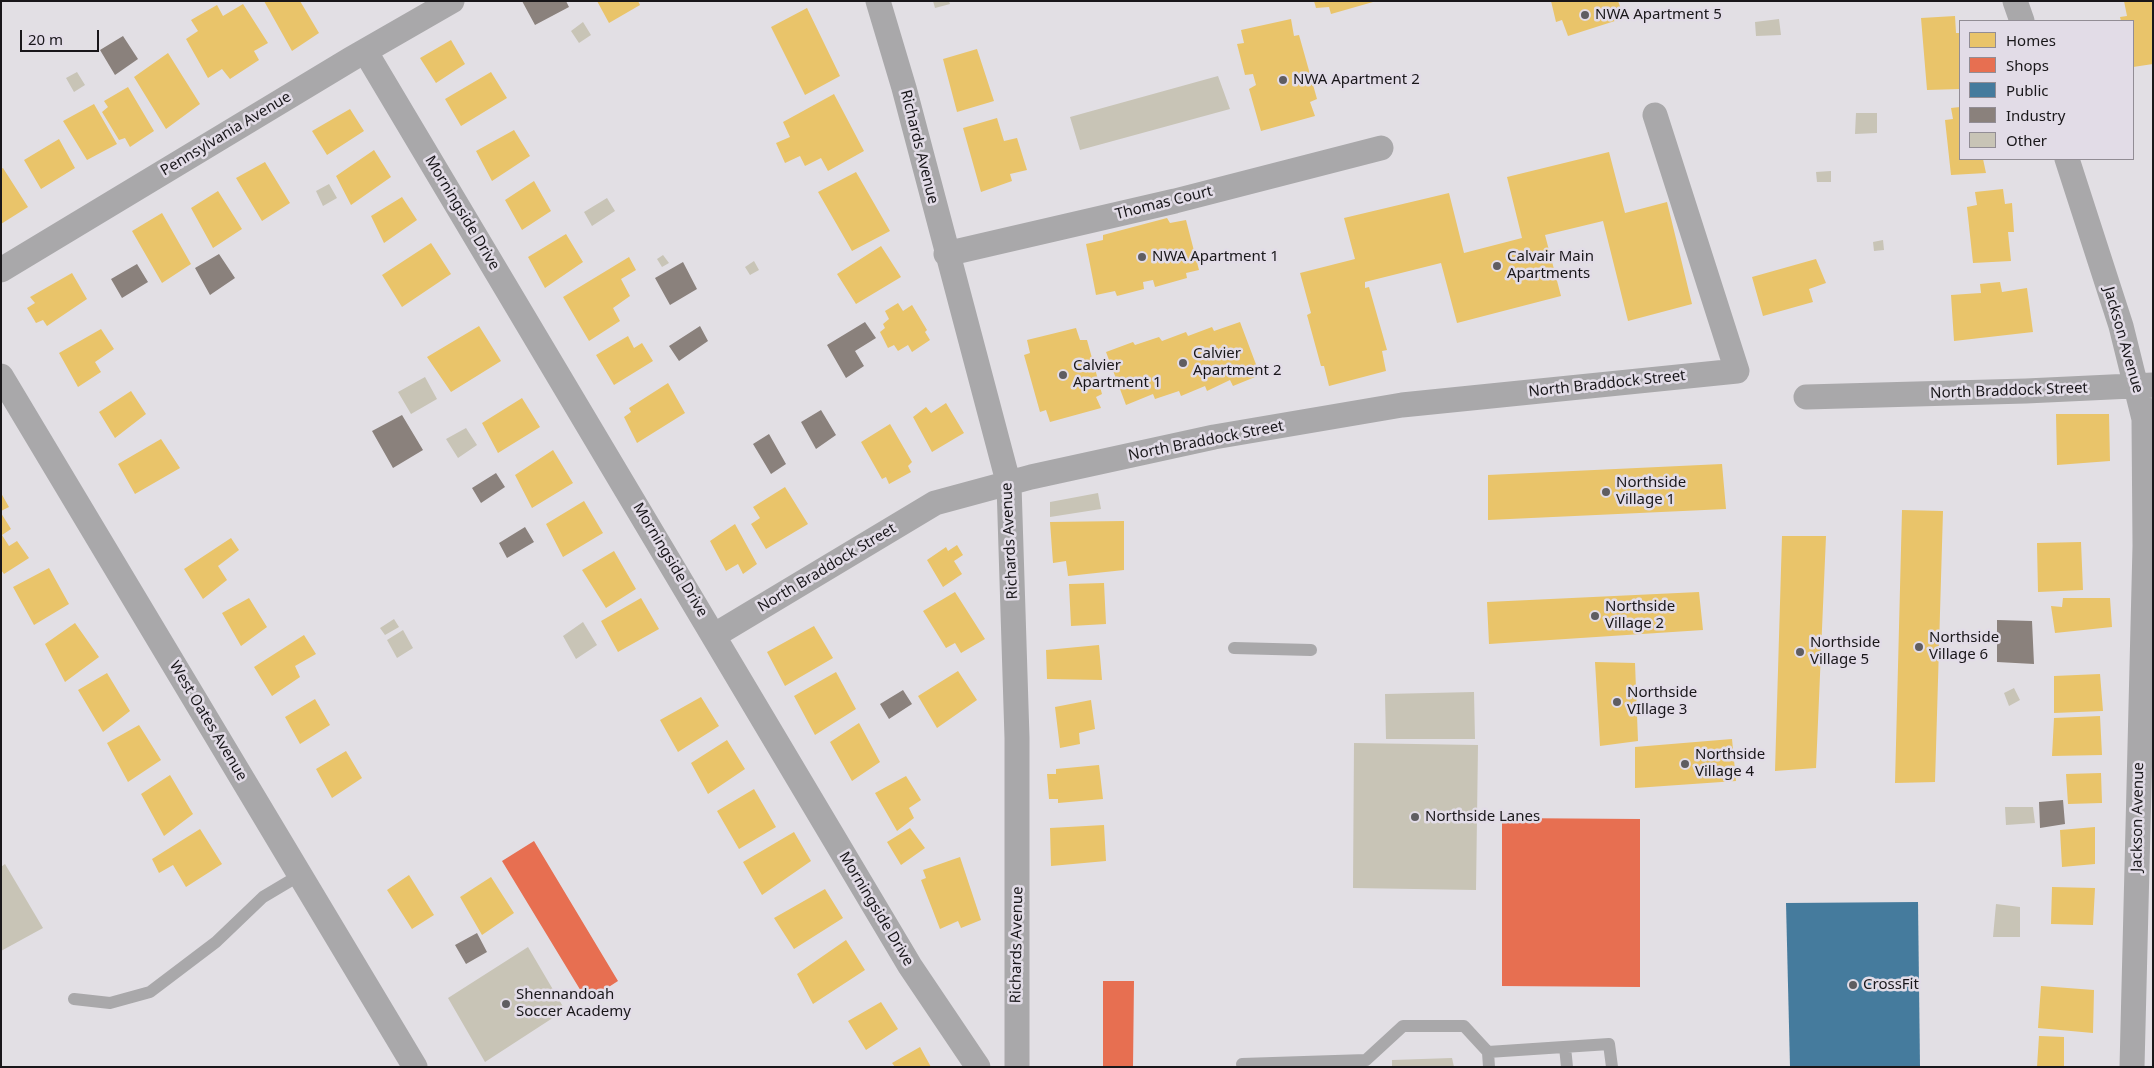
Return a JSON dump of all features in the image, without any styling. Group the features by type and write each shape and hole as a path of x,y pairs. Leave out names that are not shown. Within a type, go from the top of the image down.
{"street":[{"name":"Pennsylvania Avenue","path":"1,270 365,51 452,1"},
{"name":"Richards Avenue","path":"878,1 904,88 1008,485 1017,738 1017,1067"},
{"path":"2015,1 2022,20"},
{"name":"Morningside Drive","path":"365,51 715,635 910,966 978,1067"},
{"name":"North Braddock Street","path":"715,635 934,503 1032,478 1214,437 1402,405 1737,371 1655,115"},
{"name":"Thomas Court","path":"946,254 1175,201 1381,148"},
{"name":"Jackson Avenue","path":"2067,160 2121,326 2145,385 2145,546 2132,1067"},
{"name":"West Oates Avenue","path":"1,376 415,1067"},
{"name":"North Braddock Street","path":"1806,398 2145,385"}],"lane":[{"path":"1234,648 1310,650"},
{"path":"74,999 110,1003 150,992 216,942 263,897 300,875"},
{"path":"1242,1064 1366,1060 1403,1026 1464,1026 1488,1052 1489,1067"},
{"path":"1488,1052 1609,1044 1612,1067"},
{"path":"1565,1047 1567,1067"}],"building: Homes":[{"path":"264,1 300,1 319,33 292,51"},
{"path":"597,1 638,1 640,5 609,23"},
{"path":"1314,1 1373,2 1331,14 1329,7 1316,8"},
{"name":"NWA Apartment 5","path":"1551,1 1618,1 1621,9 1615,10 1618,20 1568,36 1562,20 1556,22"},
{"path":"2124,1 2153,1 2153,64 2134,67 2134,20 2121,20 2120,17 2127,16"},
{"path":"243,4 268,43 254,51 259,60 230,79 222,69 208,78 186,39 198,31 191,20 217,5 223,16"},
{"path":"807,8 840,76 805,95 771,27"},
{"path":"1955,16 1956,33 1959,33 1959,89 1927,90 1921,18"},
{"name":"NWA Apartment 2","path":"1291,19 1294,36 1299,35 1317,99 1310,102 1315,116 1261,131 1249,89 1256,85 1253,74 1245,75 1237,44 1244,43 1241,30"},
{"path":"451,40 465,64 436,83 420,58"},
{"path":"977,49 994,101 957,112 943,59"},
{"path":"168,53 200,104 166,129 134,77"},
{"path":"491,72 507,98 461,126 445,99"},
{"path":"128,87 154,131 130,147 125,138 119,140 102,112 108,107 104,101"},
{"path":"834,94 864,151 828,171 821,158 805,166 800,156 785,163 776,143 790,137 783,122"},
{"path":"94,104 117,144 87,160 63,121"},
{"path":"1959,107 1959,160 1983,160 1986,173 1951,175 1945,120 1953,119 1951,108"},
{"path":"350,109 364,131 327,155 312,131"},
{"path":"997,118 1004,141 1017,138 1027,170 1010,174 1012,181 981,192 963,128"},
{"path":"514,130 530,156 492,181 476,151"},
{"path":"59,139 75,168 41,189 24,160"},
{"path":"374,150 391,177 351,205 336,176"},
{"name":"Calvair Main Apartments","path":"1609,152 1625,213 1667,202 1692,304 1628,321 1603,221 1545,235 1561,296 1457,323 1441,263 1365,282 1365,288 1369,287 1387,350 1382,351 1386,371 1329,386 1324,366 1321,366 1307,315 1311,313 1300,273 1355,259 1344,218 1449,193 1464,253 1522,238 1507,177"},
{"path":"265,162 290,203 262,221 236,178"},
{"path":"3,168 28,207 1,224 1,169"},
{"path":"856,172 890,231 852,251 818,192"},
{"path":"534,181 551,211 522,230 505,200"},
{"path":"2003,189 2005,204 2012,203 2014,232 2008,232 2011,261 1973,263 1967,207 1977,205 1975,192"},
{"path":"218,191 242,229 213,248 191,208"},
{"path":"402,197 417,220 384,243 371,216"},
{"path":"162,213 191,264 162,283 132,231"},
{"name":"NWA Apartment 1","path":"1167,218 1170,223 1186,220 1199,270 1186,273 1187,278 1155,287 1153,280 1143,282 1144,289 1117,296 1115,291 1096,295 1086,244 1103,240 1103,235"},
{"path":"566,234 583,262 545,288 528,257"},
{"path":"431,243 451,274 402,307 382,275"},
{"path":"881,246 901,277 856,304 837,274"},
{"path":"629,257 636,270 621,279 630,296 613,308 620,321 589,341 563,297"},
{"path":"1816,259 1826,283 1809,289 1813,302 1763,316 1752,277"},
{"path":"72,273 87,299 47,326 43,320 36,323 27,308 35,303 30,297"},
{"path":"2000,282 2002,292 2027,288 2033,332 1954,341 1951,295 1981,293 1980,284"},
{"path":"898,303 903,311 912,305 927,330 925,332 930,340 912,352 908,345 898,351 894,345 888,348 880,332 885,328 883,324 889,319 885,311"},
{"name":"Calvier Apartment 2","path":"1240,322 1260,375 1233,386 1230,380 1207,391 1205,386 1181,396 1179,391 1155,399 1153,394 1126,405 1106,352 1133,342 1135,345 1159,337 1162,341 1186,332 1188,336 1212,327 1214,331"},
{"path":"479,326 501,361 451,392 427,357"},
{"name":"Calvier Apartment 1","path":"1076,328 1080,340 1087,340 1102,394 1096,397 1101,408 1050,422 1046,410 1040,412 1024,355 1030,353 1027,340"},
{"path":"101,329 114,349 95,362 101,372 78,387 59,353"},
{"path":"628,336 634,348 642,343 653,361 614,385 596,355"},
{"path":"668,383 685,413 637,443 624,417 631,412 629,408"},
{"path":"131,391 146,414 115,438 99,412"},
{"path":"522,398 540,427 498,453 482,423"},
{"path":"946,403 964,433 932,452 913,417 926,407 931,413"},
{"path":"2056,414 2109,414 2110,461 2057,465"},
{"path":"890,424 912,462 908,466 911,472 889,484 886,477 882,479 861,442"},
{"path":"161,439 180,468 135,494 118,464"},
{"path":"553,450 573,483 532,508 515,475"},
{"name":"Northside Village 1","path":"1722,464 1726,509 1488,520 1488,475"},
{"path":"785,487 808,524 766,549 751,524 760,518 753,507"},
{"path":"1,493 9,507 1,511"},
{"path":"584,501 603,533 563,557 546,524"},
{"name":"Northside Village 6","path":"1902,510 1943,511 1935,782 1895,783"},
{"path":"1,513 11,529 2,535 9,546 17,541 29,558 4,574 1,570"},
{"path":"1124,521 1124,570 1068,576 1066,561 1053,563 1050,522"},
{"path":"735,524 757,564 743,574 738,564 726,571 710,541"},
{"name":"Northside Village 5","path":"1782,536 1826,536 1816,768 1775,771"},
{"path":"231,538 239,550 218,566 227,580 203,599 184,569"},
{"path":"2081,542 2083,590 2038,592 2037,543"},
{"path":"957,545 963,555 954,561 962,574 943,587 927,560 946,547 948,551"},
{"path":"614,551 636,589 606,608 582,570"},
{"path":"49,568 69,604 34,625 13,587"},
{"path":"1104,583 1106,624 1071,626 1069,584"},
{"path":"955,592 985,639 961,653 955,643 946,648 923,611"},
{"name":"Northside Village 2","path":"1699,592 1703,630 1489,644 1487,602"},
{"path":"249,598 267,627 241,646 222,613"},
{"path":"641,598 659,629 618,652 601,621"},
{"path":"2063,598 2110,598 2112,627 2055,633 2051,606 2062,607"},
{"path":"75,623 99,657 65,682 45,644"},
{"path":"814,626 833,658 785,686 767,652"},
{"path":"304,635 316,654 295,666 300,677 272,696 254,667"},
{"path":"1099,645 1102,680 1047,679 1046,650"},
{"name":"Northside VIllage 3","path":"1595,662 1635,663 1638,741 1600,746"},
{"path":"958,671 977,700 937,728 918,696"},
{"path":"836,672 856,709 815,735 794,696"},
{"path":"107,673 130,711 103,732 78,690"},
{"path":"2100,674 2103,711 2054,713 2054,676"},
{"path":"701,697 719,726 678,752 660,720"},
{"path":"315,699 330,725 300,744 285,717"},
{"path":"1091,700 1095,729 1079,733 1080,744 1060,748 1055,707"},
{"path":"2100,716 2102,755 2052,756 2054,718"},
{"path":"859,723 880,762 852,781 830,742"},
{"path":"139,725 161,760 128,782 107,743"},
{"name":"Northside Village 4","path":"1732,739 1736,781 1635,788 1635,747"},
{"path":"727,740 745,769 708,794 691,763"},
{"path":"346,751 362,778 332,798 316,769"},
{"path":"1099,765 1103,799 1058,803 1058,799 1049,799 1047,774 1056,774 1056,769"},
{"path":"2101,773 2102,803 2068,804 2066,774"},
{"path":"170,775 193,814 164,836 141,794"},
{"path":"906,776 921,800 909,808 914,818 897,831 875,793"},
{"path":"754,789 776,827 739,849 717,811"},
{"path":"1104,825 1106,861 1051,866 1050,828"},
{"path":"2095,827 2095,864 2062,867 2060,830"},
{"path":"910,828 925,848 901,865 887,842"},
{"path":"200,829 222,864 186,887 173,865 159,873 152,859"},
{"path":"794,832 811,861 762,895 743,862"},
{"path":"960,857 981,920 961,928 958,921 940,929 921,880 926,878 923,870"},
{"path":"409,875 434,915 412,929 387,890"},
{"path":"491,877 514,913 482,935 460,897"},
{"path":"2052,887 2095,888 2093,925 2051,924"},
{"path":"825,889 843,918 794,949 774,918"},
{"path":"846,940 865,970 813,1004 797,974"},
{"path":"2041,986 2094,990 2093,1033 2038,1028"},
{"path":"881,1002 898,1029 866,1050 848,1021"},
{"path":"2039,1036 2064,1037 2064,1067 2037,1067"},
{"path":"920,1047 931,1067 895,1067 892,1063"}],"building: Shops":[{"path":"1502,818 1640,819 1640,987 1502,986"},
{"path":"534,841 618,981 587,1001 502,861"},
{"path":"1103,981 1134,981 1133,1067 1103,1067"}],"building: Public":[{"name":"CrossFit","path":"1918,902 1920,1067 1790,1067 1786,903"}],"building: Industry":[{"path":"522,1 566,1 569,7 535,25"},
{"path":"123,36 138,59 115,75 100,50"},
{"path":"219,254 235,278 210,295 195,268"},
{"path":"683,262 697,289 670,305 655,278"},
{"path":"137,264 148,282 122,298 111,279"},
{"path":"865,322 876,338 855,351 864,366 846,378 827,345"},
{"path":"700,326 708,341 679,361 669,346"},
{"path":"821,410 836,435 816,449 801,422"},
{"path":"402,415 423,450 393,468 372,431"},
{"path":"769,434 786,464 771,474 753,444"},
{"path":"496,473 505,487 481,503 472,488"},
{"path":"525,527 534,542 507,558 499,543"},
{"path":"1997,620 2032,621 2034,664 1997,662"},
{"path":"903,690 912,704 889,719 880,704"},
{"path":"2063,800 2065,824 2040,828 2039,802"},
{"path":"477,933 487,952 466,964 455,945"}],"building: Other":[{"path":"933,1 949,1 950,4 935,8"},
{"path":"1779,19 1781,35 1756,36 1755,22"},
{"path":"583,22 591,35 579,43 571,31"},
{"path":"77,72 85,85 74,92 66,78"},
{"path":"1218,76 1230,109 1080,150 1070,117"},
{"path":"1856,113 1877,113 1877,133 1855,134"},
{"path":"1831,171 1831,182 1817,182 1816,172"},
{"path":"329,184 337,198 323,206 316,191"},
{"path":"607,198 615,211 592,226 584,212"},
{"path":"1883,240 1884,250 1874,251 1873,242"},
{"path":"663,255 669,263 662,267 657,259"},
{"path":"754,261 759,270 750,275 745,267"},
{"path":"425,377 437,399 411,414 398,392"},
{"path":"466,428 477,445 458,458 446,439"},
{"path":"1098,493 1101,509 1050,517 1050,502"},
{"path":"394,619 399,627 385,635 380,628"},
{"path":"583,622 597,645 576,659 563,636"},
{"path":"403,630 413,648 397,658 387,640"},
{"path":"2014,688 2020,700 2009,706 2004,693"},
{"path":"1474,692 1475,739 1386,739 1385,694"},
{"name":"Northside Lanes","path":"1354,743 1478,745 1476,890 1353,888"},
{"path":"2005,807 2033,807 2035,823 2006,825"},
{"path":"5,864 43,928 1,951 1,867"},
{"path":"1996,904 2020,907 2020,937 1993,937"},
{"name":"Shennandoah Soccer Academy","path":"528,947 565,1010 485,1062 448,998"},
{"path":"1452,1058 1454,1067 1392,1067 1392,1060"}],"place":[{"name":"NWA Apartment 5","path":"1585,15"},
{"name":"NWA Apartment 2","path":"1283,80"},
{"name":"NWA Apartment 1","path":"1142,257"},
{"name":"Calvair Main Apartments","path":"1497,266"},
{"name":"Calvier Apartment 2","path":"1183,363"},
{"name":"Calvier Apartment 1","path":"1063,375"},
{"name":"Northside Village 1","path":"1606,492"},
{"name":"Northside Village 2","path":"1595,616"},
{"name":"Northside Village 6","path":"1919,647"},
{"name":"Northside Village 5","path":"1800,652"},
{"name":"Northside VIllage 3","path":"1617,702"},
{"name":"Northside Village 4","path":"1685,764"},
{"name":"Northside Lanes","path":"1415,817"},
{"name":"CrossFit","path":"1853,985"},
{"name":"Shennandoah Soccer Academy","path":"506,1004"}]}
